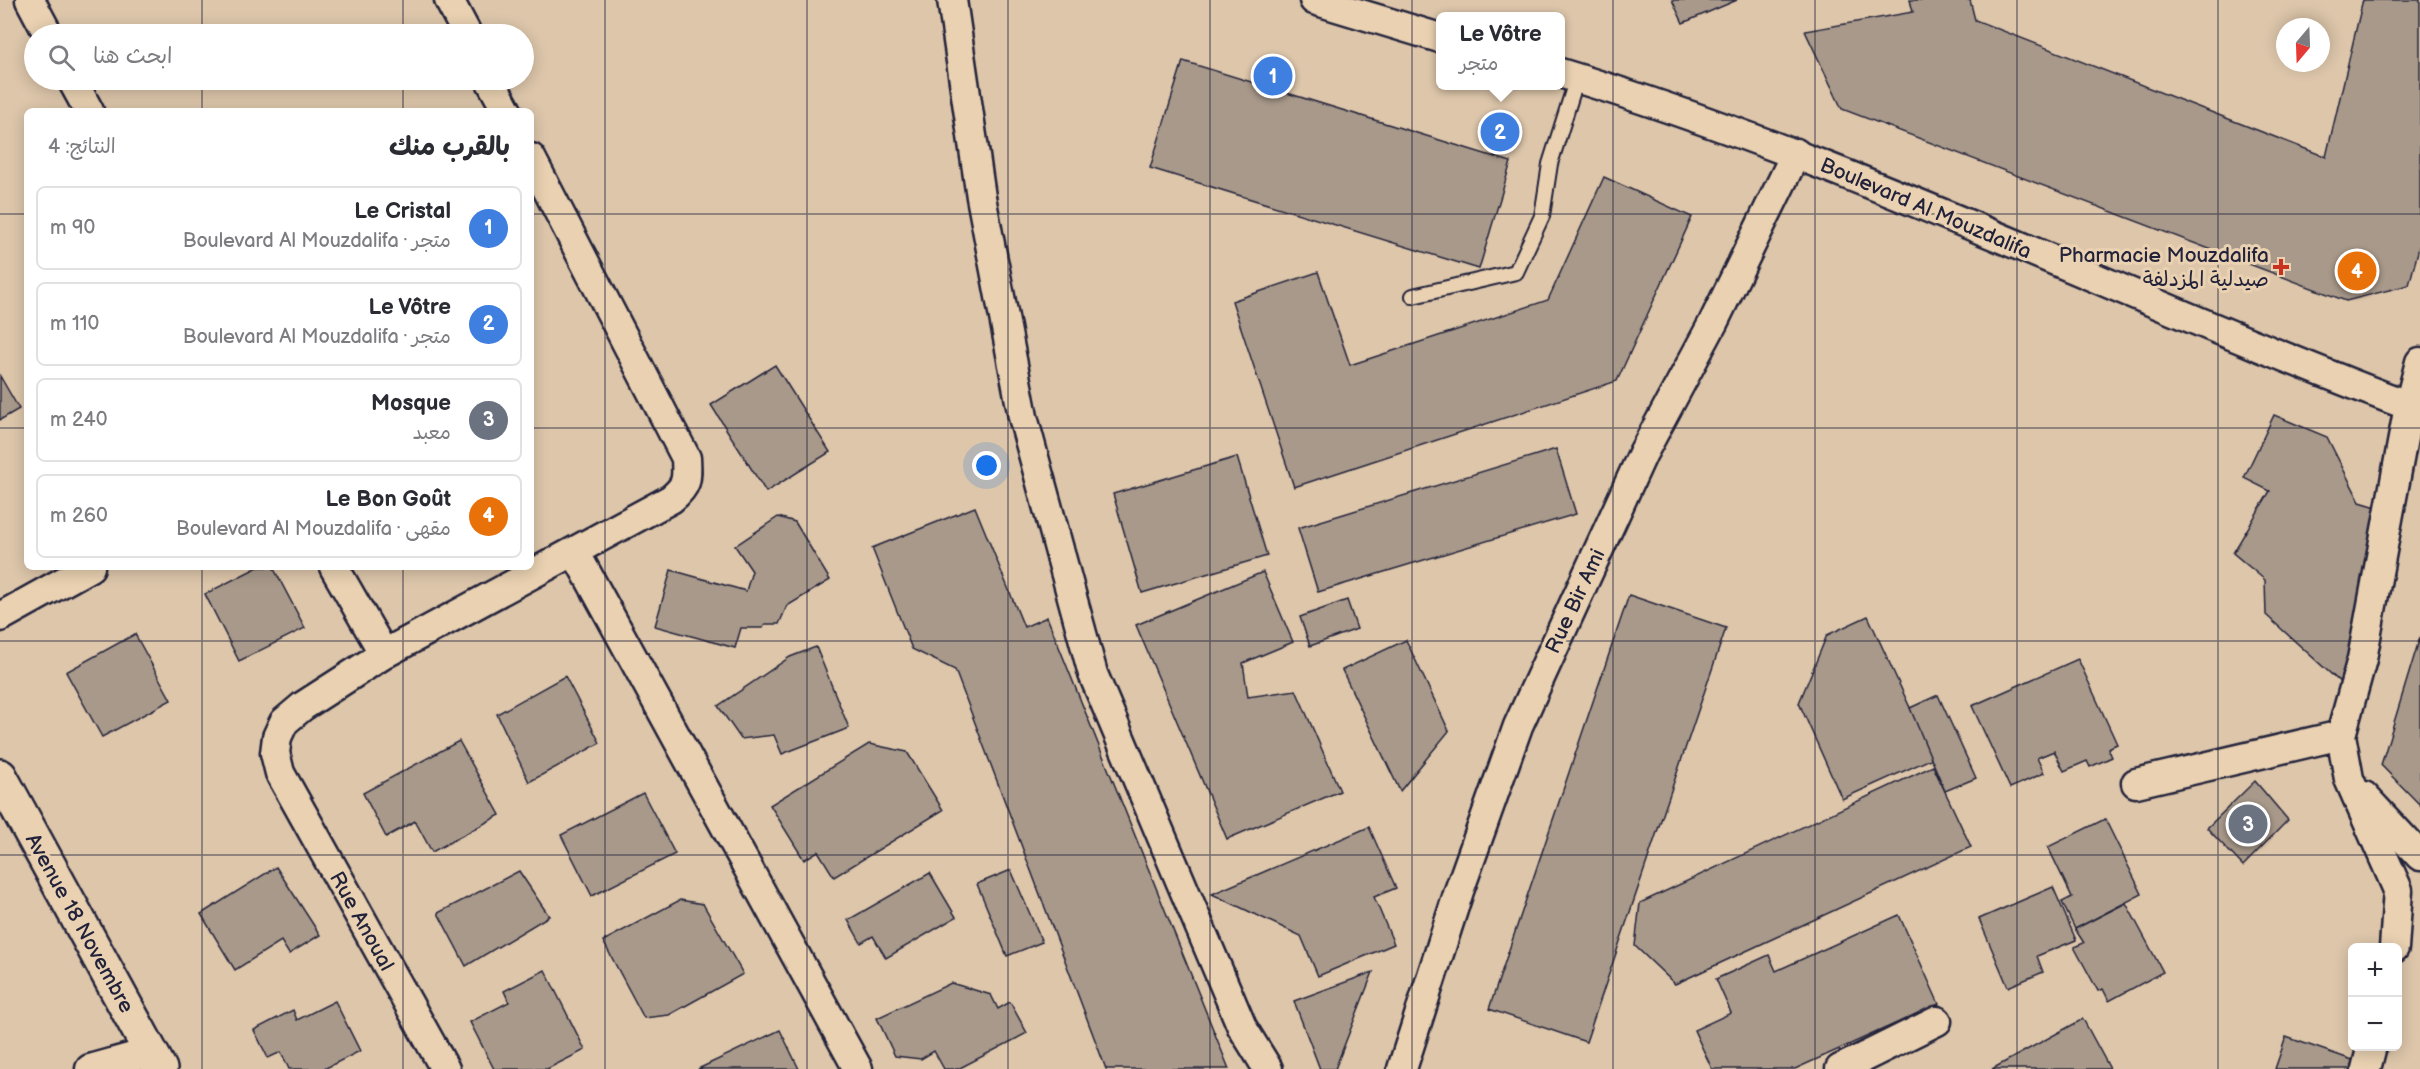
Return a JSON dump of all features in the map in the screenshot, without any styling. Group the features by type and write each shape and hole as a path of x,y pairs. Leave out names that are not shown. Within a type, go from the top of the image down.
{"street":[{"path":"30,0 43,24"},
{"path":"449,0 462,24"},
{"path":"952,0 981,196 1023,417 1093,674 1242,1027 1268,1069"},
{"path":"1314,0 1436,37"},
{"name":"Boulevard Al Mouzdalifa","path":"1568,76 1796,153 2414,408"},
{"path":"77,90 87,108"},
{"path":"495,90 505,108"},
{"name":"Rue Bir Ami","path":"1402,1069 1459,891 1518,726 1642,453 1713,323 1796,153"},
{"path":"336,570 384,654 575,552 671,499 683,489 687,477 686,458 534,164"},
{"path":"2394,943 2398,890 2349,779 2341,735 2362,659 2414,408 2420,363"},
{"path":"575,552 858,1069"},
{"path":"0,617 85,570"},
{"name":"Rue Anoual","path":"384,654 303,706 284,722 277,737 275,753 280,773 445,1069"},
{"path":"2136,783 2341,735"},
{"name":"Avenue 18 Novembre","path":"0,776 155,1060"},
{"path":"2349,779 2420,856"},
{"path":"1840,1069 1937,1021"},
{"path":"2366,1069 2371,1051"},
{"path":"90,1069 155,1060"}],"lane":[{"path":"1413,297 1516,272 1542,216 1568,76"}],"building":[{"path":"1672,0 1737,0 1683,23"},
{"path":"1910,0 1970,0 1975,20 2326,157 2363,0 2420,0 2420,244 2409,285 2346,301 1842,109 1805,31 1913,12"},
{"path":"1183,61 1511,162 1479,269 1150,168"},
{"path":"1604,177 1692,217 1617,381 1294,487 1232,301 1318,272 1350,365 1548,300"},
{"path":"775,365 830,452 766,492 711,405"},
{"path":"0,376 19,409 0,420"},
{"path":"2274,415 2327,437 2360,502 2380,508 2341,683 2266,615 2265,580 2233,553 2270,491 2244,478"},
{"path":"1556,449 1576,514 1318,592 1298,528"},
{"path":"1237,457 1267,556 1142,593 1113,494"},
{"path":"975,507 1024,627 1047,617 1229,1069 1106,1069 955,670 912,649 872,548"},
{"path":"778,517 795,522 830,580 787,606 779,624 765,624 763,628 741,628 735,648 655,626 671,570 746,591 752,571 735,546"},
{"path":"252,570 275,570 305,628 239,661 205,594"},
{"path":"1263,572 1293,642 1243,663 1248,697 1296,690 1340,791 1227,839 1136,625"},
{"path":"1629,595 1726,628 1586,1042 1489,1009"},
{"path":"1347,600 1357,629 1310,646 1300,617"},
{"path":"1868,616 1933,758 1842,799 1799,703 1827,635"},
{"path":"135,634 171,700 102,737 66,672"},
{"path":"2420,637 2420,805 2381,765"},
{"path":"1406,640 1449,731 1400,791 1342,670"},
{"path":"816,647 849,728 782,754 774,735 741,739 718,706 790,657"},
{"path":"2078,659 2117,744 2108,748 2112,757 2090,767 2087,761 2064,771 2054,751 2037,758 2044,773 2010,788 1972,706"},
{"path":"565,676 600,743 529,782 497,714"},
{"path":"1938,695 1976,778 1945,791 1910,708"},
{"path":"459,741 500,815 432,852 415,821 386,837 363,793"},
{"path":"869,744 907,752 943,810 834,877 818,851 804,860 770,805"},
{"path":"1933,766 1971,847 1675,984 1635,946 1640,903"},
{"path":"2255,781 2288,820 2243,866 2207,828"},
{"path":"643,793 675,854 592,896 561,835"},
{"path":"2105,819 2142,894 2075,929 2062,902 2072,897 2048,847"},
{"path":"1369,827 1396,888 1374,897 1394,944 1318,976 1301,936 1212,894"},
{"path":"276,867 320,935 289,954 281,941 235,970 201,914"},
{"path":"1011,870 1042,942 1007,956 977,884"},
{"path":"519,871 549,916 466,966 438,913"},
{"path":"930,873 956,917 886,958 873,936 861,943 848,920"},
{"path":"2053,887 2076,940 2037,956 2043,972 2008,987 1979,919"},
{"path":"680,900 703,904 743,974 669,1015 644,1018 603,941"},
{"path":"2126,903 2163,972 2109,1001 2103,989 2098,991 2074,947 2084,943 2075,929"},
{"path":"1899,915 1939,1004 1795,1069 1712,1069 1694,1030 1731,1013 1716,979 1769,955 1776,971"},
{"path":"545,970 585,1050 547,1069 494,1069 470,1022 509,1002 504,991"},
{"path":"1373,972 1335,1069 1320,1069 1294,1001"},
{"path":"951,983 991,995 998,1009 1010,1002 1027,1033 958,1069 944,1069 934,1051 921,1059 895,1056 877,1018"},
{"path":"335,1001 360,1051 324,1069 289,1069 281,1052 268,1058 254,1030 293,1010 297,1020"},
{"path":"2083,1019 2110,1069 1992,1069"},
{"path":"780,1030 799,1069 698,1069"},
{"path":"2286,1037 2361,1063 2359,1069 2275,1069"}],"place":[{"name":"Le Cristal","path":"1273,76"},
{"name":"Le Vôtre","path":"1500,132"},
{"name":"Pharmacie Mouzdalifa صيدلية المزدلفة","path":"2281,267"},
{"name":"Le Bon Goût","path":"2357,271"},
{"name":"Mosque","path":"2248,824"}]}
